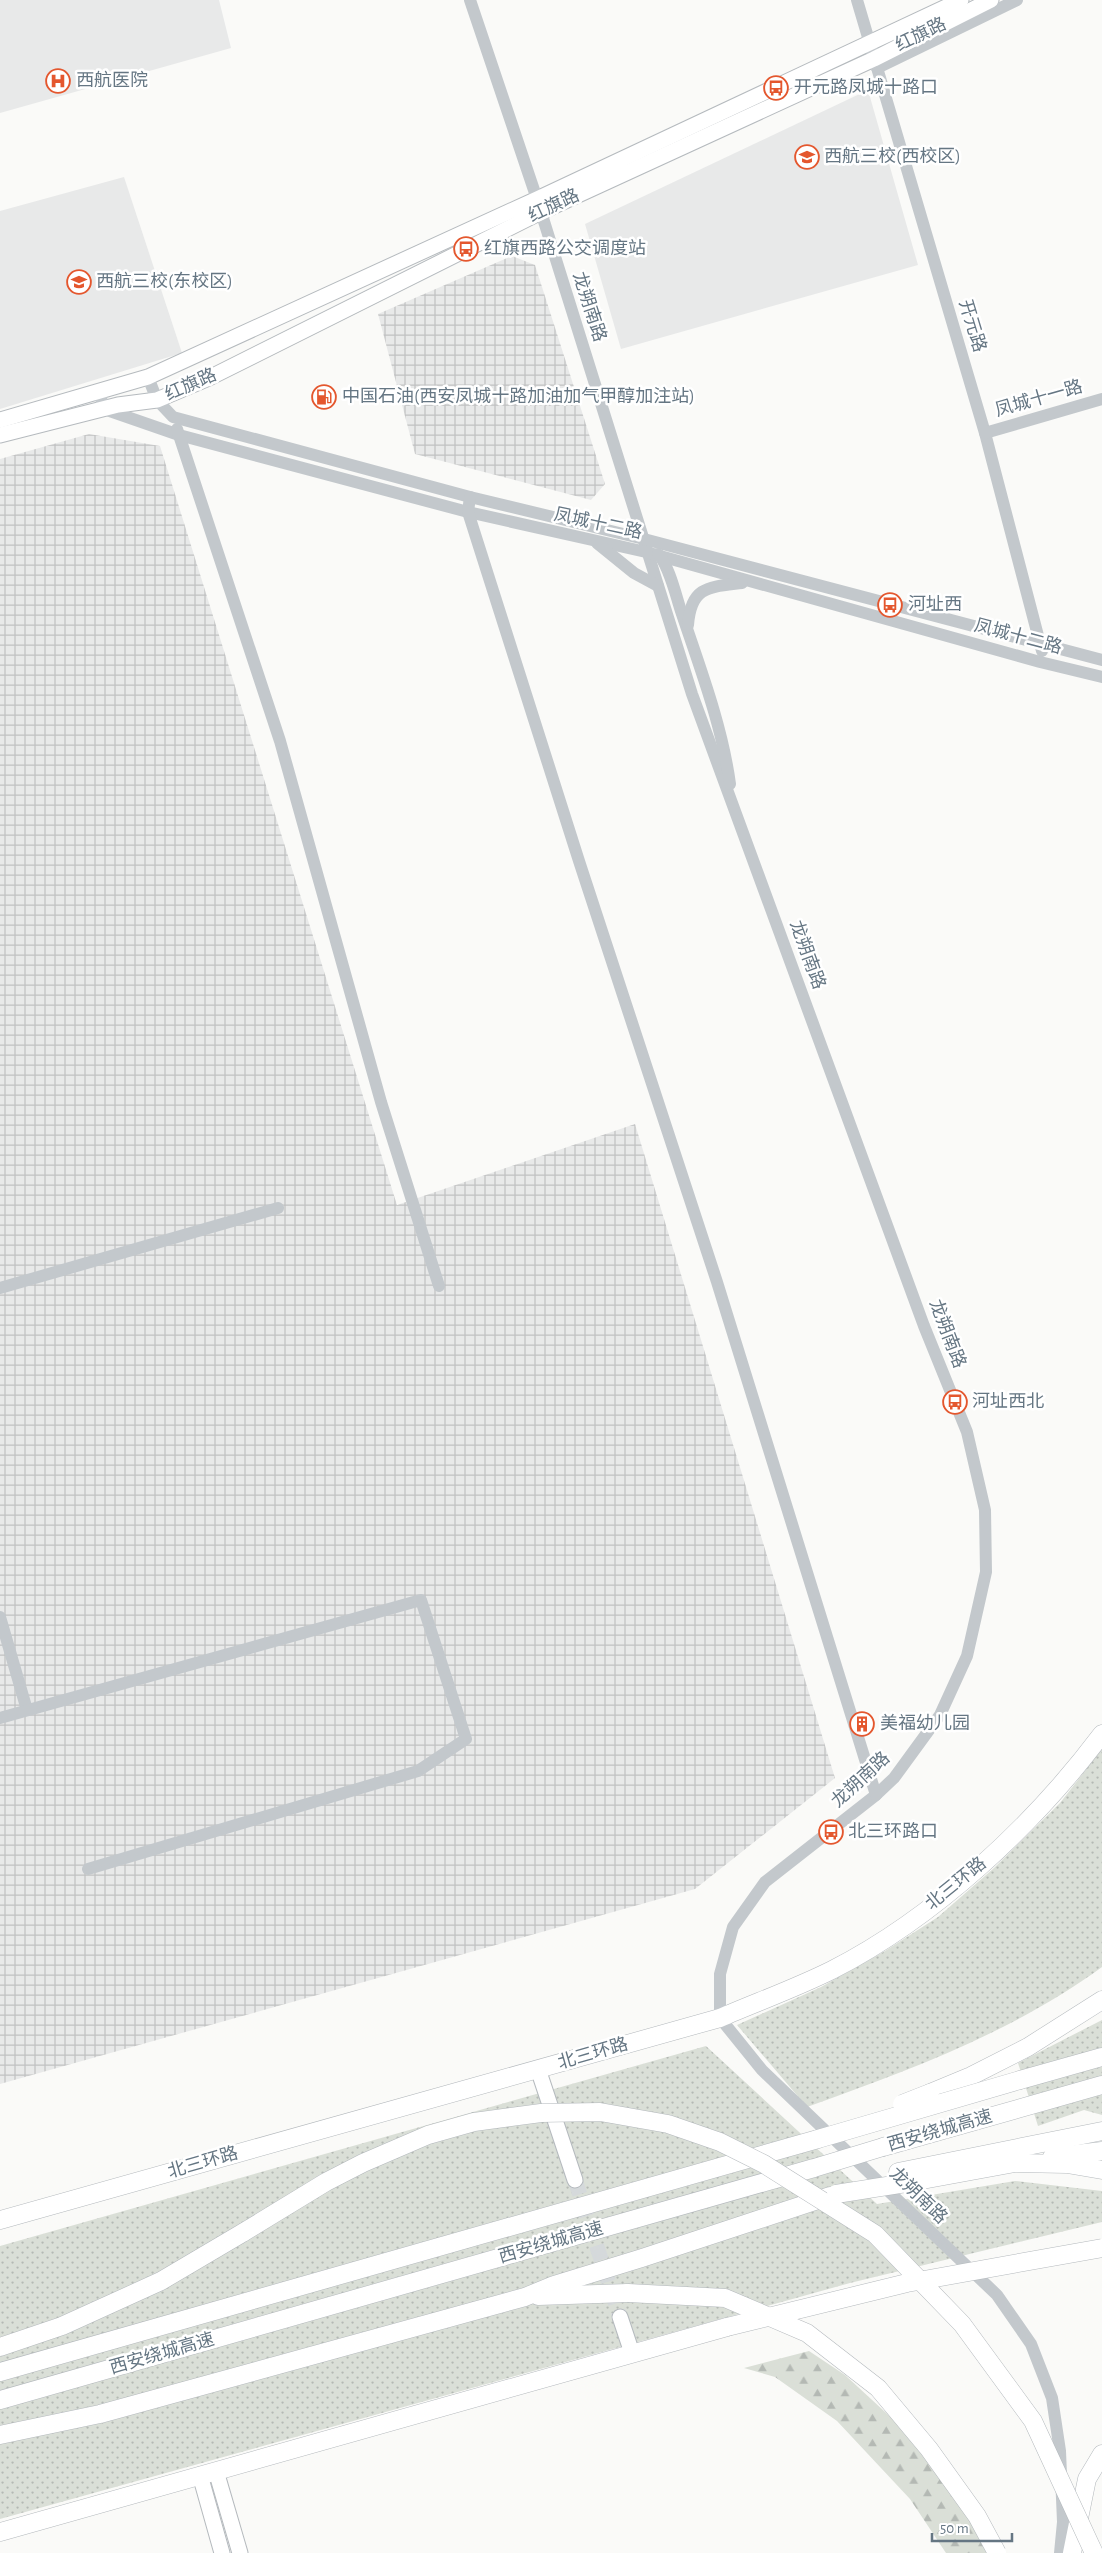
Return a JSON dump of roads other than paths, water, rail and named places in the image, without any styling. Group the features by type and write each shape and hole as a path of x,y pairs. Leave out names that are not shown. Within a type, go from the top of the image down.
{"highway":[{"name":"北三环路","path":"0,2220 720,2018 832,1970 894,1932 970,1875 1029,1820 1102,1734"},
{"path":"818,2138 970,2076 1028,2047 1102,2000"},
{"name":"西安绕城高速","path":"0,2372 1102,2057"},
{"name":"西安绕城高速","path":"0,2400 1102,2085"},
{"path":"0,2347 62,2326 161,2281 326,2182 363,2163 428,2135 474,2122 540,2113 600,2112 668,2124 720,2142 764,2164 875,2234 962,2324 1033,2421 1094,2553"},
{"path":"0,2435 100,2414 526,2297 554,2285 836,2194 1102,2131"},
{"path":"902,2178 1102,2151"},
{"path":"1015,2163 1067,2164 1102,2170"},
{"path":"0,2532 727,2327 907,2283 1102,2248"},
{"path":"526,2297 628,2293 725,2298 807,2333 878,2388 930,2449 976,2516 997,2553"},
{"path":"1072,2553 1087,2479 1102,2454"}],"main road":[{"name":"红旗路","path":"873,57 961,0"},
{"name":"红旗路","path":"0,420 148,377 873,57 991,0"},
{"name":"红旗路","path":"0,435 104,409 157,400 209,378 539,206"},
{"path":"538,2070 575,2180"},
{"path":"620,2317 632,2353"},
{"path":"208,2473 222,2553"},
{"path":"208,2473 240,2553"}],"street":[{"name":"龙朔南路","path":"470,0 539,206 644,539 646,552 717,765 732,797 924,1326 967,1432 985,1510 986,1572 967,1656 940,1715 894,1778 876,1796 765,1882 733,1927 720,1974 720,2018 768,2077 997,2295 1031,2344 1052,2398 1060,2451 1063,2522 1060,2553"},
{"name":"开元路","path":"857,0 985,433 1046,663"},
{"path":"873,57 1017,0"},
{"path":"148,377 157,400 173,417 280,741 381,1102 439,1286"},
{"path":"99,391 104,409"},
{"name":"凤城十一路","path":"985,433 1102,399"},
{"name":"凤城十二路","path":"104,409 179,435 468,512 646,552 749,582 1102,677"},
{"name":"凤城十二路","path":"173,417 470,497 644,539 1102,660"},
{"path":"470,497 468,512 579,862 717,1282 876,1796"},
{"name":"龙朔南路","path":"644,539 662,558 688,633 726,753 732,797"},
{"path":"595,541 634,573 658,586"},
{"path":"688,633 690,606 701,593 712,586 749,582"},
{"path":"0,1288 278,1208"},
{"path":"0,1718 421,1600 466,1739 418,1771 88,1869"},
{"path":"0,1617 27,1710"}],"tunnel":[{"path":"575,2180 620,2317"}],"place":[{"name":"西航医院","path":"58,81"},
{"name":"开元路凤城十路口","path":"776,88"},
{"name":"西航三校(西校区)","path":"807,157"},
{"name":"红旗西路公交调度站","path":"466,249"},
{"name":"西航三校(东校区)","path":"79,282"},
{"name":"中国石油(西安凤城十路加油加气甲醇加注站)","path":"324,397"},
{"name":"河址西","path":"890,605"},
{"name":"河址西北","path":"955,1402"},
{"name":"美福幼儿园","path":"862,1724"},
{"name":"北三环路口","path":"831,1832"}]}
